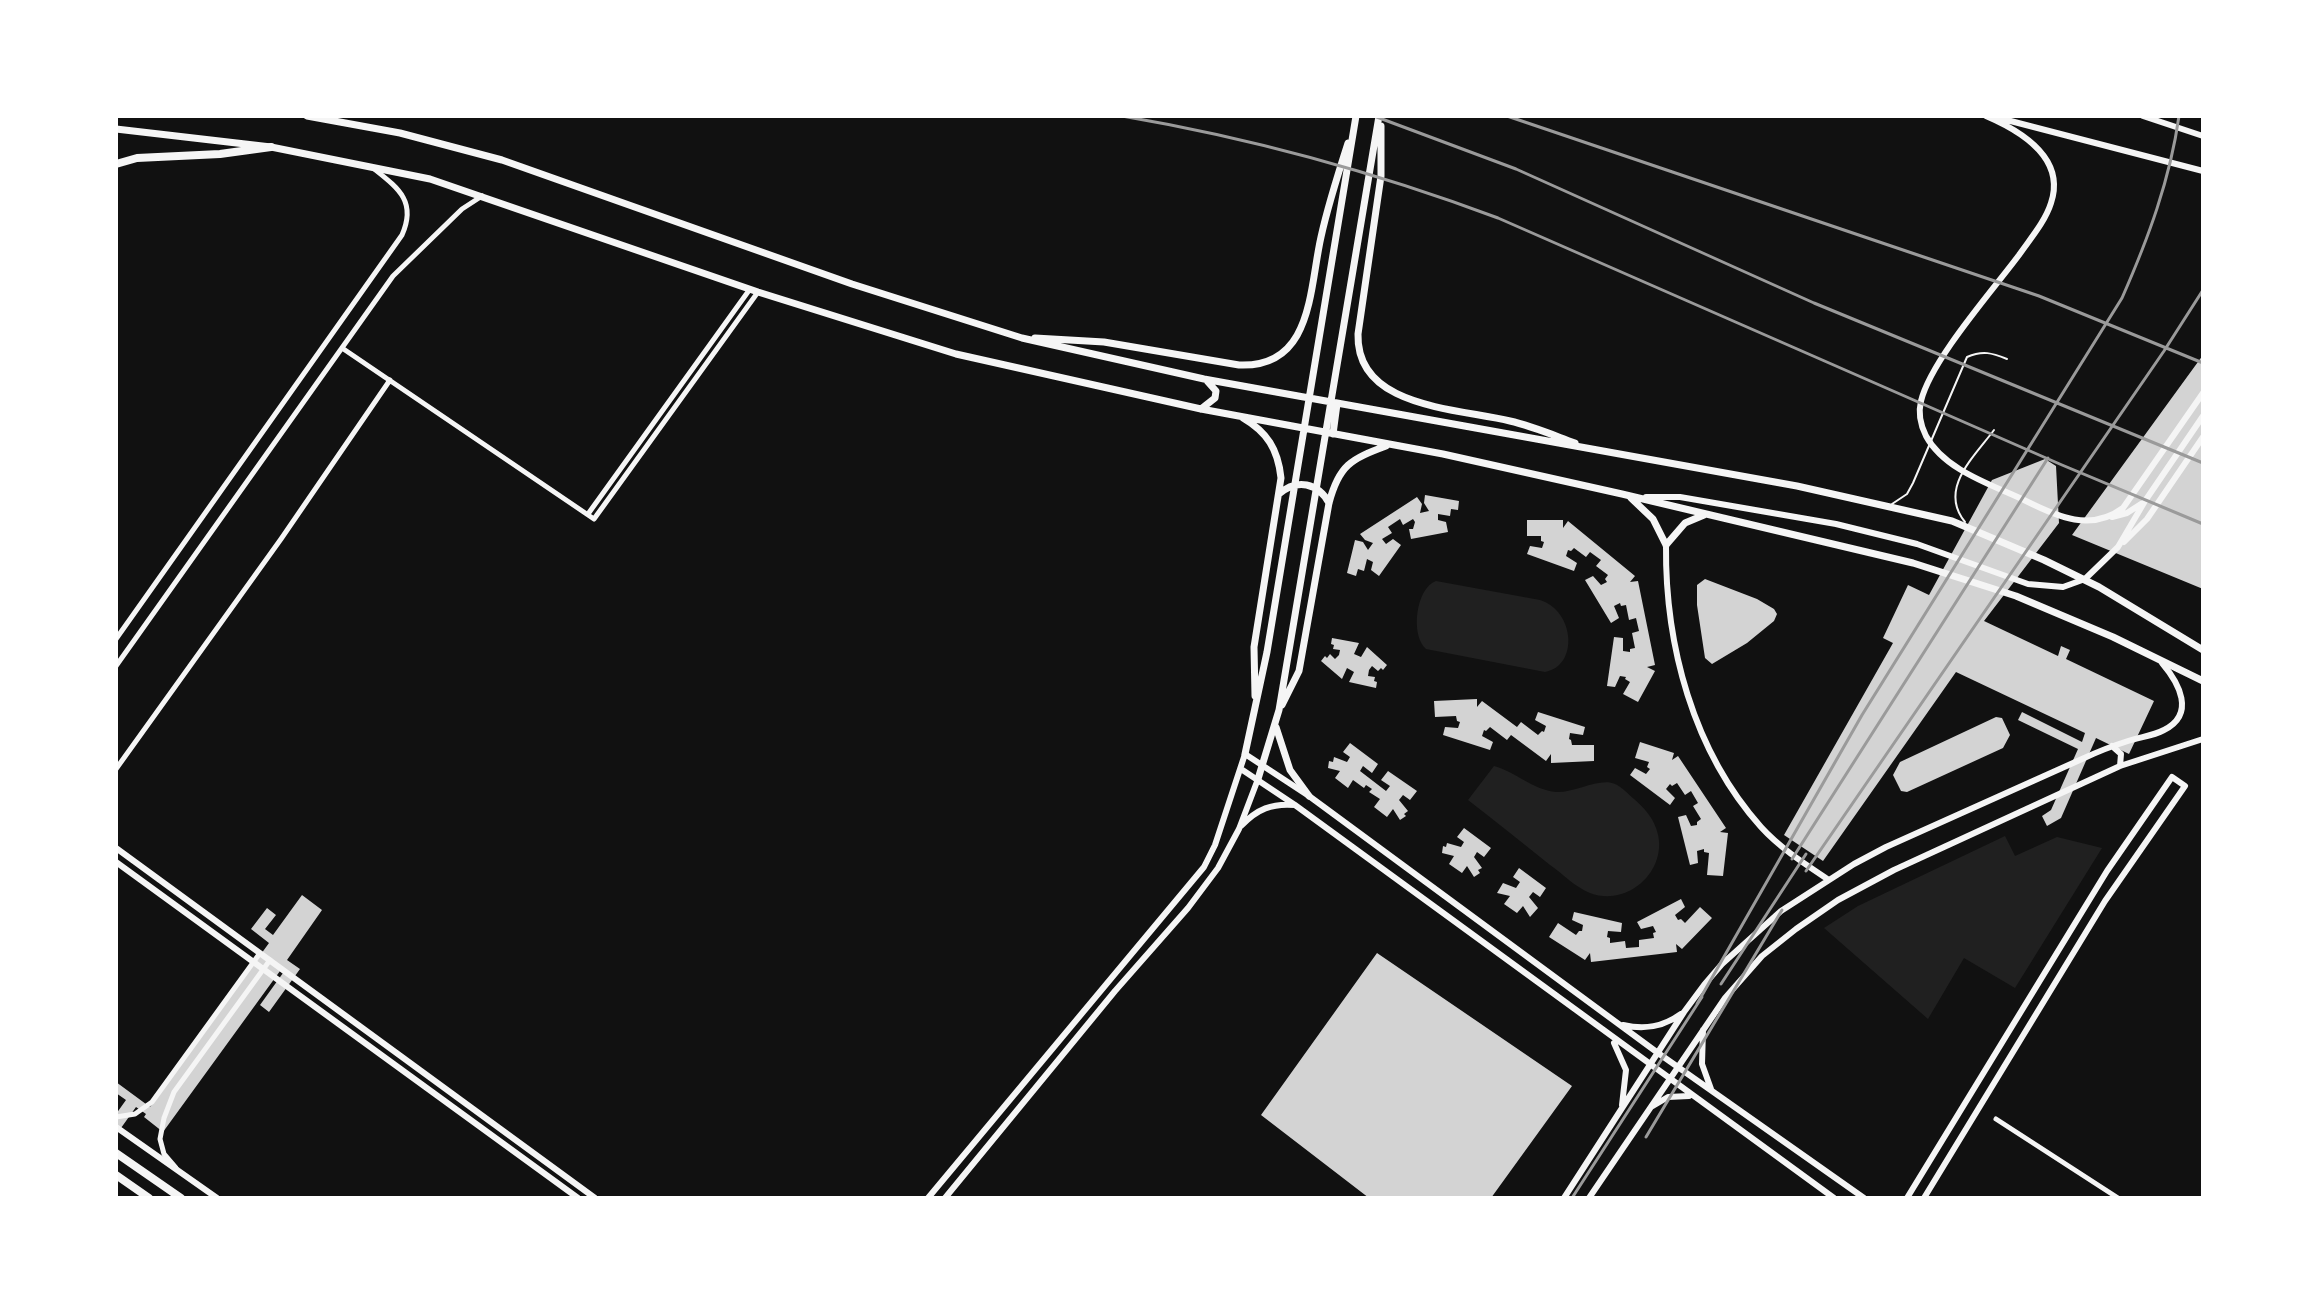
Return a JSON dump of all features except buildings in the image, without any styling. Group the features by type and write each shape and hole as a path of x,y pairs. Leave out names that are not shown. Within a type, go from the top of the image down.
{"main road":[{"path":"307,116 400,133 502,160 866,289 1022,338 1204,379 1797,486 1952,521 2099,587 2203,650"},
{"path":"1380,116 1381,176 1358,334 1359,355 1369,375 1398,395 1531,427 1591,449"},
{"path":"1258,779 1279,710 1380,116"},
{"path":"1022,338 1088,340 1254,365 1279,356 1294,340 1305,319 1327,209 1356,117"},
{"path":"1245,754 1293,504 1356,117"},
{"path":"116,129 271,147 430,179 758,292 956,354 1201,409 1638,497 1898,559 2016,596 2203,681"},
{"path":"116,164 137,158 220,154 271,147"},
{"path":"1201,409 1211,403 1216,391 1204,379"},
{"path":"1333,434 1337,404"},
{"path":"1237,415 1260,429 1275,450 1281,478 1254,647 1255,710"},
{"path":"1279,710 1299,671 1335,481 1346,465 1363,454 1389,445"},
{"path":"1279,494 1293,485 1304,484 1319,489 1329,503"},
{"path":"1622,494 1647,511 1659,527 1666,545 1685,523 1706,515"},
{"path":"1275,724 1290,770 1309,796"},
{"path":"116,1153 181,1198"},
{"path":"116,1175 149,1198"}],"street":[{"path":"1989,116 2203,171"},
{"path":"1989,116 2025,136 2040,150 2048,163 2054,190 2045,217 1936,369 1922,399 1920,419 1933,446 1968,473 2064,519 2094,521 2115,514 2129,501 2203,393"},
{"path":"2143,116 2203,136"},
{"path":"116,639 402,235 408,213 406,199 370,165"},
{"path":"116,666 407,260 462,209 483,196"},
{"path":"588,514 750,289"},
{"path":"342,348 594,519 758,292"},
{"path":"116,769 281,539 390,380"},
{"path":"2118,547 2203,416"},
{"path":"1638,497 1680,497 1776,512 1917,544 2038,587 2063,587 2085,579 2147,519 2203,437"},
{"path":"2104,518 2127,513 2145,501"},
{"path":"1666,545 1667,592 1673,638 1684,684 1706,739 1734,791 1762,829 1829,880"},
{"path":"1564,1198 1684,1012 1734,953 1781,911 1886,847 2111,746 2165,730 2180,714 2182,696 2175,679 2159,659"},
{"path":"1589,1198 1704,1027 1743,975 1762,956 1838,900 1894,870 2120,766 2203,739"},
{"path":"2111,746 2121,754 2120,766"},
{"path":"928,1198 1204,867 1215,845 1245,754 1309,796 1658,1053 1864,1198"},
{"path":"1241,769 1295,805 1834,1198"},
{"path":"1907,1198 2094,890 2172,777 2185,786 2105,901 1924,1198"},
{"path":"945,1198 1218,868 1239,829 1258,779"},
{"path":"1239,829 1258,811 1276,804 1295,805"},
{"path":"116,848 595,1198"},
{"path":"116,862 578,1198"},
{"path":"116,1117 135,1114 152,1102 260,953"},
{"path":"177,1168 164,1154 160,1139 174,1092 270,960"},
{"path":"1570,1007 1578,995"},
{"path":"1618,1024 1651,1027 1671,1022 1684,1012"},
{"path":"1704,1027 1702,1064 1712,1092"},
{"path":"1607,1034 1617,1047 1626,1070 1621,1110"},
{"path":"1643,1115 1668,1097 1695,1098"},
{"path":"1996,1119 2118,1198"},
{"path":"116,1127 217,1198"}],"lane":[{"path":"1880,503 1890,504 1907,494 1967,357 1978,352 2007,359"},
{"path":"1987,535 1968,526 1955,500 1958,478 1994,430"}],"shaded area":[{"path":"1436,581 1540,600 1552,606 1566,626 1568,649 1563,660 1556,668 1545,672 1426,649 1418,633 1418,612 1424,593"},
{"path":"1494,766 1548,791 1571,790 1602,782 1620,787 1644,809 1656,828 1658,857 1652,870 1644,881 1619,895 1590,893 1579,887 1468,800"},
{"path":"2005,836 2015,856 2057,837 2102,848 2015,988 1964,958 1928,1019 1824,928 1858,906"}],"railway":[{"path":"1122,116 1312,158 1498,218 2203,524"},
{"path":"1374,116 1516,169 1814,303 2203,463"},
{"path":"1507,116 2039,296 2203,363"},
{"path":"1697,1004 1862,715 2122,298 2157,209 2179,116"},
{"path":"1806,871 2203,290"},
{"path":"1792,859 2048,458"},
{"path":"1721,984 1806,854"},
{"path":"1646,1137 1782,910"},
{"path":"1572,1198 1702,997"}]}
